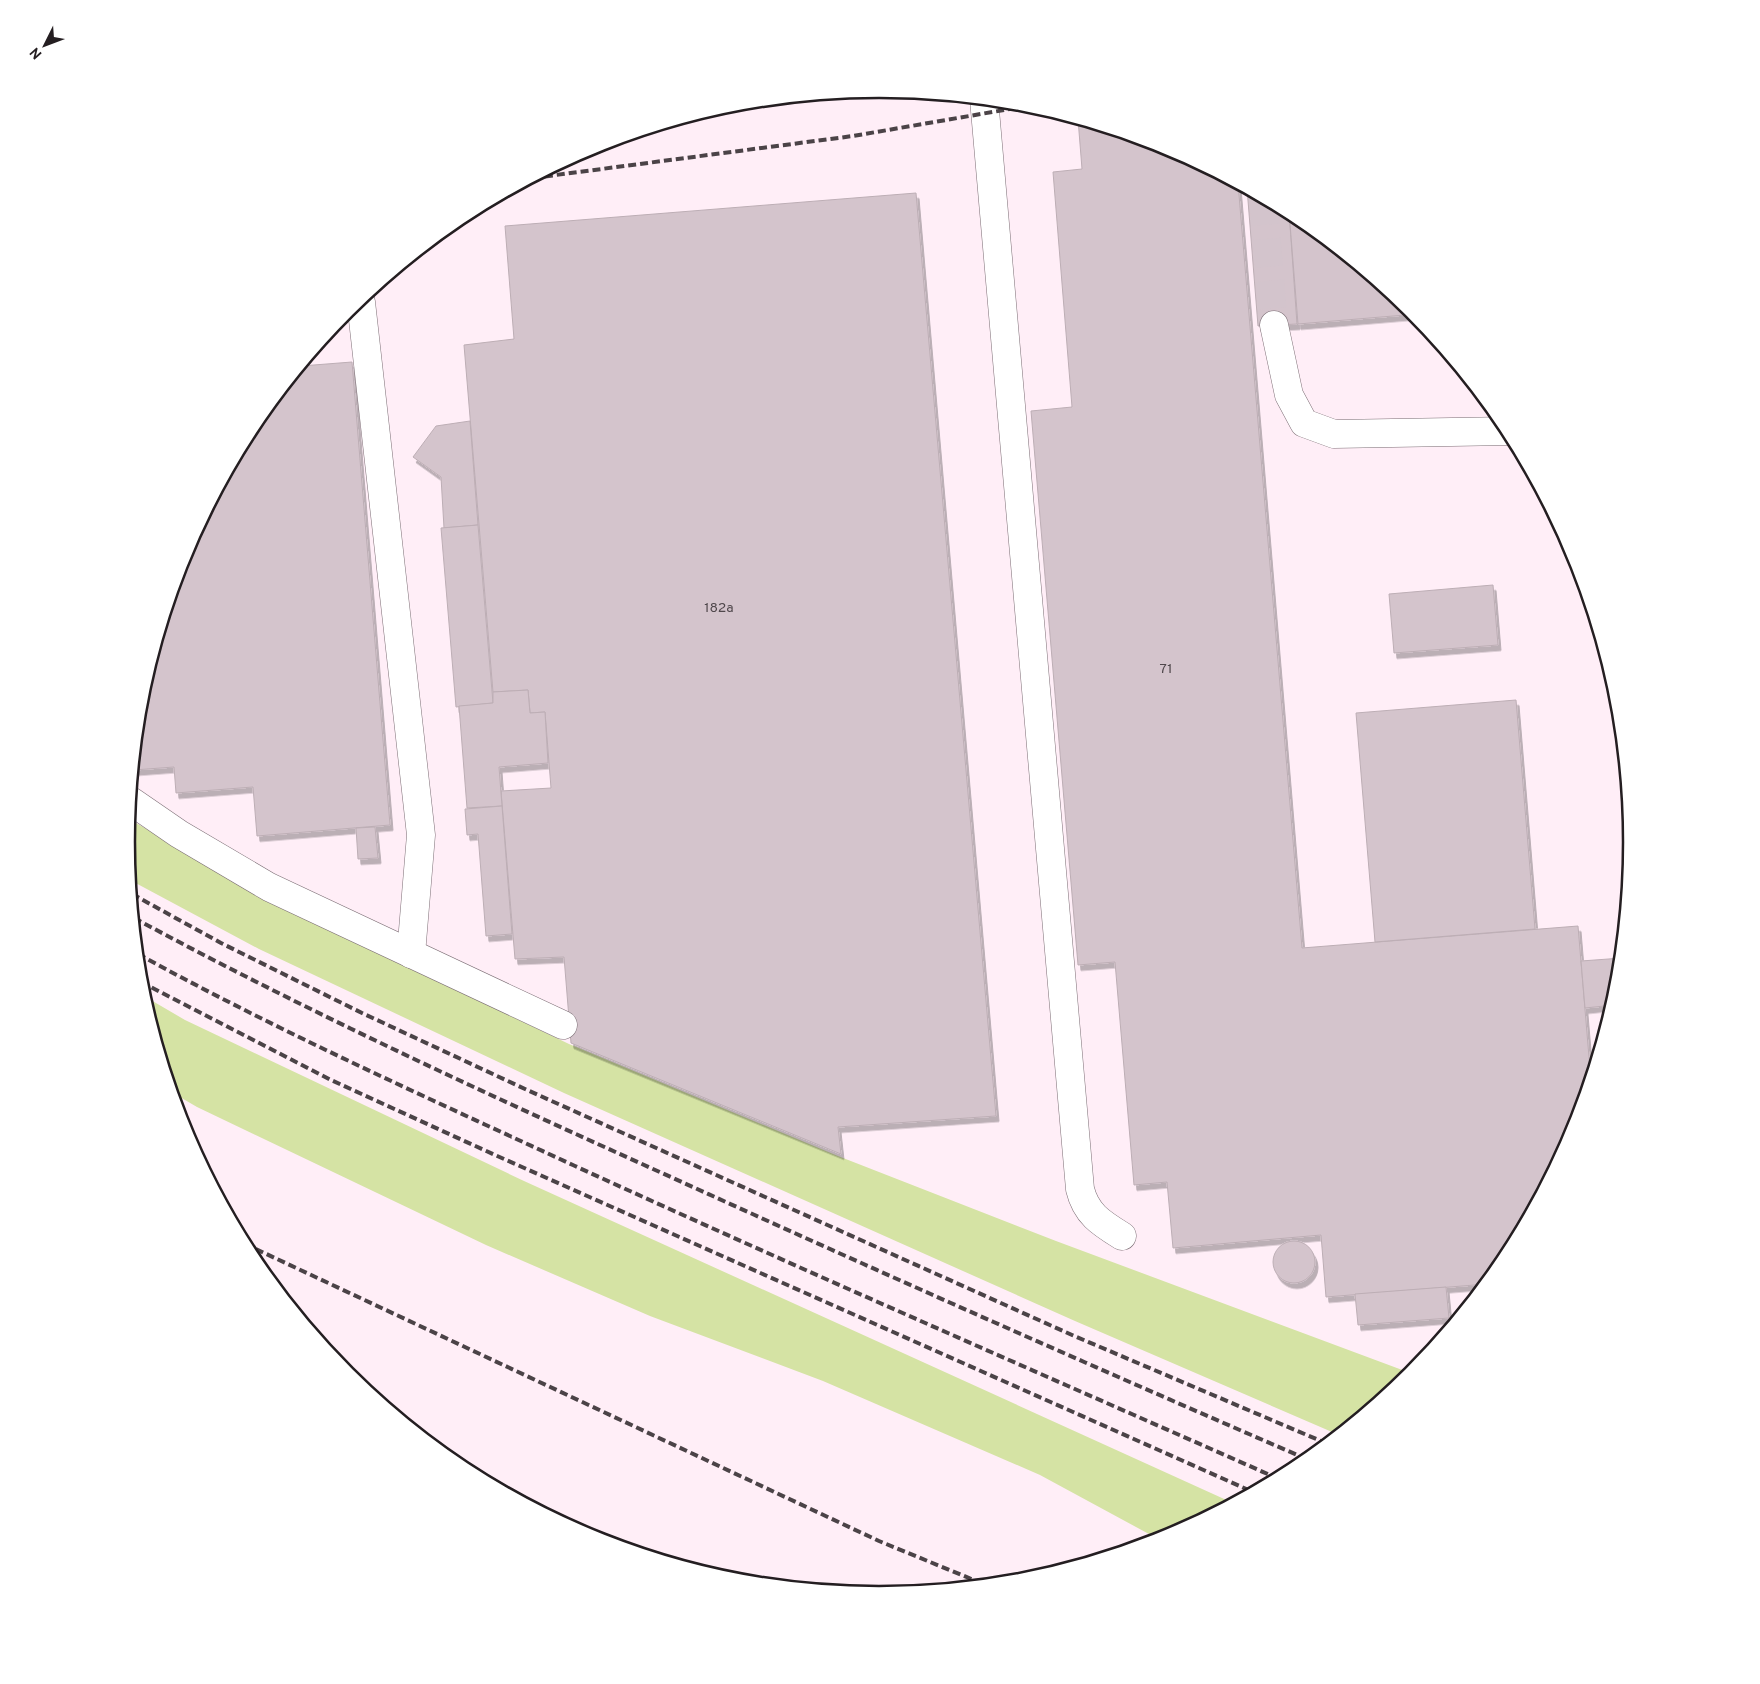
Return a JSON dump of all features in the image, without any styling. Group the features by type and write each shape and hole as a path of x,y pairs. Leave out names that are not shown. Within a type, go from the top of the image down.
{"lane":[{"path":"985,105 1080,1189 1087,1209 1094,1218 1122,1236"},
{"path":"361,309 421,835 411,954"},
{"path":"1274,326 1289,395 1304,423 1334,434 1501,431"},
{"path":"137,805 179,834 269,887 563,1025"}],"green space":[{"path":"136,823 274,902 569,1044 838,1156 1056,1241 1403,1370 1371,1402 1333,1433 1075,1321 564,1093 259,949 137,884"},
{"path":"153,1001 185,1020 524,1181 1227,1500 1151,1535 1040,1475 823,1381 650,1316 486,1245 181,1098 161,1035"}],"building":[{"path":"1078,125 1165,154 1239,190 1302,948 1578,926 1590,1066 1568,1127 1548,1171 1525,1214 1478,1285 1326,1297 1321,1235 1173,1248 1167,1182 1134,1185 1115,962 1078,965 1031,411 1072,407 1053,172 1082,169"},
{"path":"916,193 996,1116 838,1127 841,1154 571,1043 564,957 515,959 501,791 551,788 545,712 530,713 528,690 493,692 464,345 514,339 505,226"},
{"path":"1248,195 1290,220 1297,324 1258,326"},
{"path":"1290,220 1333,251 1371,282 1405,315 1298,324"},
{"path":"352,362 390,825 257,836 253,787 176,793 174,767 139,770 142,745 161,649 192,557 212,513 235,470 261,428 308,365"},
{"path":"470,421 478,525 444,528 441,477 413,457 436,426"},
{"path":"478,525 493,703 456,707 441,528"},
{"path":"1493,585 1498,645 1394,653 1389,594"},
{"path":"528,690 530,713 545,712 548,763 499,767 502,806 467,808 459,706 493,703 493,692"},
{"path":"1516,700 1535,929 1375,942 1356,713"},
{"path":"502,806 512,934 486,936 478,834 467,835 465,809"},
{"path":"375,827 378,858 358,859 356,828"},
{"path":"1615,959 1606,1006 1585,1008 1581,961"},
{"path":"1298,1241 1306,1244 1312,1250 1315,1262 1312,1274 1306,1280 1290,1283 1282,1280 1276,1274 1273,1258 1276,1250 1282,1244"},
{"path":"1446,1287 1449,1318 1358,1325 1355,1294"}],"tunnel":[{"path":"1264,204 1274,325"}],"railway":[{"path":"547,176 853,136 1008,109"},
{"path":"138,897 221,943 362,1013 525,1089 1072,1335 1322,1441"},
{"path":"140,921 401,1053 537,1116 1070,1356 1301,1456"},
{"path":"145,958 300,1037 575,1166 1271,1475"},
{"path":"150,987 331,1080 495,1155 1247,1489"},
{"path":"257,1250 879,1541 974,1580"}]}
